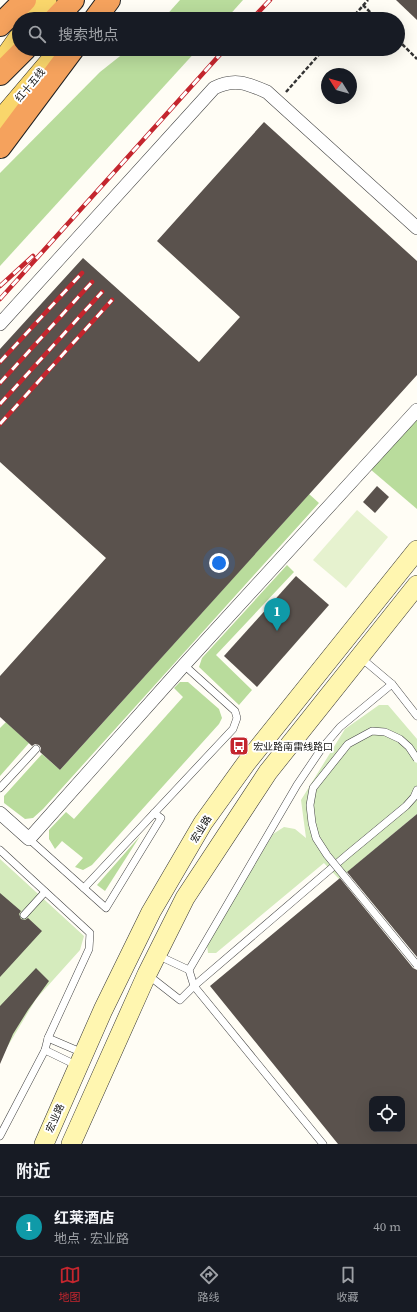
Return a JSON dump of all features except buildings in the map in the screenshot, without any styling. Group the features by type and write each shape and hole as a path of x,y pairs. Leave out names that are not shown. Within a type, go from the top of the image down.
{"highway":[{"path":"13,12 25,0"},
{"path":"62,12 73,0"},
{"path":"100,12 109,0"},
{"path":"0,25 12,13"},
{"path":"0,74 18,56"},
{"path":"0,147 68,56"}],"main road":[{"path":"38,12 46,0"},
{"path":"92,12 102,0"},
{"path":"0,65 12,48"},
{"name":"红十五线","path":"0,121 55,56"}],"street":[{"path":"0,324 214,88 222,84 238,82 251,85 266,92 417,228"},
{"path":"0,813 29,839 184,665 417,410"},
{"name":"宏业路","path":"44,1144 103,1010 151,912 203,824 246,762 417,550"},
{"path":"72,1144 147,974 185,898 268,772 417,585"}],"lane":[{"path":"359,656 392,684 417,716"},
{"path":"84,888 233,729 237,718 234,712 184,665"},
{"path":"323,1144 194,986 189,970 297,785 322,748 340,727 392,684"},
{"path":"417,760 409,747 400,739 385,732 372,731 348,744 314,788 310,805 312,823 316,838 327,855 417,965"},
{"path":"0,788 36,749"},
{"path":"147,974 180,1000 194,986 406,806 414,797 417,790"},
{"path":"29,839 106,908 161,818 154,813"},
{"path":"0,850 90,933 89,949 48,1038 45,1050 0,1136"},
{"path":"24,915 45,892"},
{"path":"156,955 189,970"},
{"path":"48,1038 81,1060"},
{"path":"45,1050 81,1060"}],"path":[{"path":"357,12 368,0"},
{"path":"363,5 370,12"},
{"path":"405,47 417,59"},
{"path":"278,102 318,56"}],"green space":[{"path":"180,0 243,0 232,12 169,12"},
{"path":"120,56 192,56 0,266 0,173 100,72"},
{"path":"417,419 417,509 370,469"},
{"path":"309,494 319,503 43,809 33,818 25,819 4,803 4,796 42,754 60,770"},
{"path":"357,510 388,537 346,588 313,560"},
{"path":"287,565 294,572 216,655 252,690 239,705 199,667 202,658"},
{"path":"180,682 188,682 219,709 222,718 219,724 92,865 83,870 75,867 83,858 62,841 55,849 49,839 49,830 66,812 74,819 183,697 174,688"},
{"path":"379,705 388,705 417,739 417,814 339,879 324,863 216,953 208,953 207,945 273,834 284,827 295,829 306,838 301,800 345,729"},
{"path":"6,722 29,743 0,776 0,728"},
{"path":"140,836 105,891 97,885"},
{"path":"0,859 84,936 80,950 36,999 0,1059"}],"railway":[{"path":"259,12 270,0"},
{"path":"0,299 219,56"},
{"path":"0,286 33,256"},
{"path":"0,362 82,273"},
{"path":"0,383 92,282"},
{"path":"0,404 102,292"},
{"path":"0,424 112,300"}],"place":[{"name":"红莱酒店","path":"277,631"},
{"name":"宏业路南雷线路口","path":"239,746"}]}
